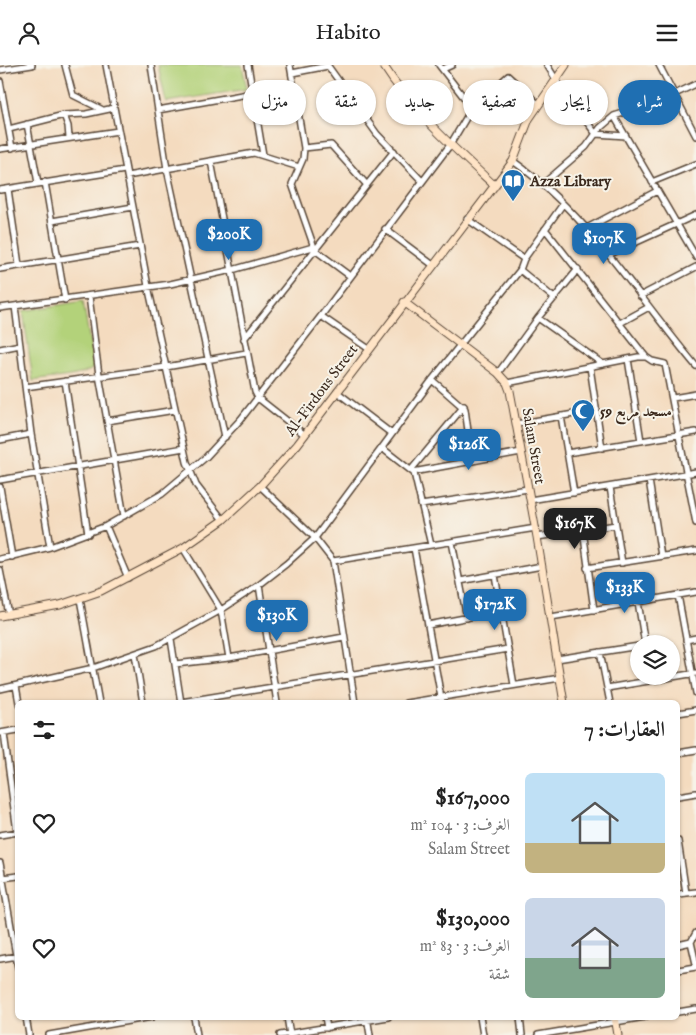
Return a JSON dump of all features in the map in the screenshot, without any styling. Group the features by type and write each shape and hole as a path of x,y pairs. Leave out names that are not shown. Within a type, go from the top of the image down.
{"street":[{"path":"0,70 32,65"},
{"path":"65,65 73,95 101,109"},
{"path":"106,65 148,286 190,472 196,485 223,520"},
{"path":"151,65 167,169 225,437"},
{"path":"248,65 251,80"},
{"path":"290,65 304,148 299,167 292,180 292,188 314,249 350,276"},
{"path":"292,73 334,65"},
{"path":"383,65 407,98 450,145 495,186"},
{"path":"452,65 441,67 463,96"},
{"path":"547,65 555,79 596,134 626,136"},
{"name":"Al-Firdous Street","path":"0,616 80,599 128,578 183,548 223,520 260,487 305,435 467,219 495,186 513,161 529,119 566,65"},
{"path":"659,65 666,80"},
{"path":"328,66 360,112 422,181"},
{"path":"0,81 3,109 12,148"},
{"path":"681,91 696,84"},
{"path":"158,110 243,95"},
{"path":"534,100 538,104"},
{"path":"9,129 64,115 86,114 101,109 114,108"},
{"path":"681,109 696,136"},
{"path":"64,115 70,139"},
{"path":"543,184 586,147 606,122 618,116"},
{"path":"614,117 696,257"},
{"path":"0,559 50,547 106,526 162,494 190,472 225,437 258,398 450,145 463,123"},
{"path":"27,124 38,183"},
{"path":"258,125 263,155"},
{"path":"0,149 118,131"},
{"path":"304,148 331,145 367,185"},
{"path":"244,339 394,151"},
{"path":"0,190 38,183 167,169 254,153 299,167"},
{"path":"211,161 246,353 258,398 305,435"},
{"path":"513,161 543,184 563,204 608,255 696,366"},
{"path":"652,183 696,164"},
{"path":"46,182 65,299"},
{"path":"8,189 19,265"},
{"path":"585,229 657,191"},
{"path":"0,689 93,668 135,654 171,639 259,585 315,538 432,380 520,270 524,259 563,204"},
{"path":"52,221 133,207"},
{"path":"608,255 696,215"},
{"path":"467,219 524,259"},
{"path":"385,229 433,265"},
{"path":"545,229 646,357 666,365 696,523"},
{"path":"0,269 140,246"},
{"path":"0,309 170,284 314,249"},
{"path":"640,296 696,267"},
{"path":"498,373 578,269"},
{"path":"520,270 554,298"},
{"path":"89,296 107,421 124,516"},
{"name":"Salam Street","path":"404,302 498,373 507,383 536,529 564,700"},
{"path":"15,307 31,434 50,547"},
{"path":"620,323 649,307"},
{"path":"321,316 369,349"},
{"path":"538,319 603,364"},
{"path":"0,349 20,345"},
{"path":"25,387 166,367 246,353"},
{"path":"507,383 646,357"},
{"path":"628,359 641,441"},
{"path":"590,367 602,448"},
{"path":"432,380 464,406 472,460"},
{"path":"64,381 88,533"},
{"path":"337,393 392,434"},
{"path":"673,398 696,394"},
{"path":"412,471 464,406"},
{"path":"107,421 175,410"},
{"path":"516,424 597,410"},
{"path":"562,416 574,493"},
{"path":"567,453 696,432"},
{"path":"0,440 31,434"},
{"path":"0,480 184,448"},
{"path":"382,448 412,471 431,545"},
{"path":"412,471 521,452"},
{"path":"530,500 696,472"},
{"path":"649,480 661,556"},
{"path":"0,487 3,518 12,557"},
{"path":"260,487 315,538 333,561 354,700"},
{"path":"610,487 622,563"},
{"path":"421,505 528,489"},
{"path":"537,537 616,525"},
{"path":"106,526 128,578"},
{"path":"333,561 536,529"},
{"path":"583,530 594,610"},
{"path":"452,542 467,618"},
{"path":"414,547 441,700 560,677"},
{"path":"183,548 221,610 229,658"},
{"path":"587,568 696,551"},
{"path":"460,581 542,566"},
{"path":"0,570 9,615"},
{"path":"495,575 514,685"},
{"path":"259,585 276,700"},
{"path":"551,617 696,592"},
{"path":"678,595 694,673 696,693"},
{"path":"80,599 98,700"},
{"path":"638,602 644,635"},
{"path":"428,625 501,611"},
{"path":"175,664 229,658 344,637"},
{"path":"686,640 696,638"},
{"path":"171,639 181,700"},
{"path":"557,659 630,647"},
{"path":"193,700 508,649"},
{"path":"600,652 609,700"},
{"path":"135,654 143,700"},
{"path":"680,675 694,673"},
{"path":"607,687 630,682"},
{"path":"16,686 18,700"},
{"path":"680,713 696,710"},
{"path":"15,731 2,733 15,819"},
{"path":"680,753 696,750"},
{"path":"680,796 696,793"},
{"path":"0,835 15,832"},
{"path":"0,863 15,950"},
{"path":"680,863 686,893"},
{"path":"2,878 15,876"},
{"path":"680,894 696,892"},
{"path":"680,969 696,965 691,942 696,933"},
{"path":"680,945 691,942"},
{"path":"0,959 15,956"},
{"path":"680,1012 696,1009"},
{"path":"26,1020 29,1035"},
{"path":"109,1020 110,1025"},
{"path":"49,1035 81,1033 136,1020"},
{"path":"194,1020 197,1035"},
{"path":"288,1020 290,1034"},
{"path":"326,1020 327,1028"},
{"path":"280,1035 327,1028 363,1020"},
{"path":"367,1020 370,1035"},
{"path":"480,1020 483,1035"},
{"path":"520,1020 522,1035"},
{"path":"538,1035 616,1020 618,1035"}],"green space":[{"path":"158,65 242,65 245,80 243,80 243,90 166,102"},
{"path":"83,301 94,367 75,375 33,381 23,311"}],"place":[{"name":"Azza Library","path":"513,202"},
{"name":"مسجد مربع 59","path":"583,432"}]}
